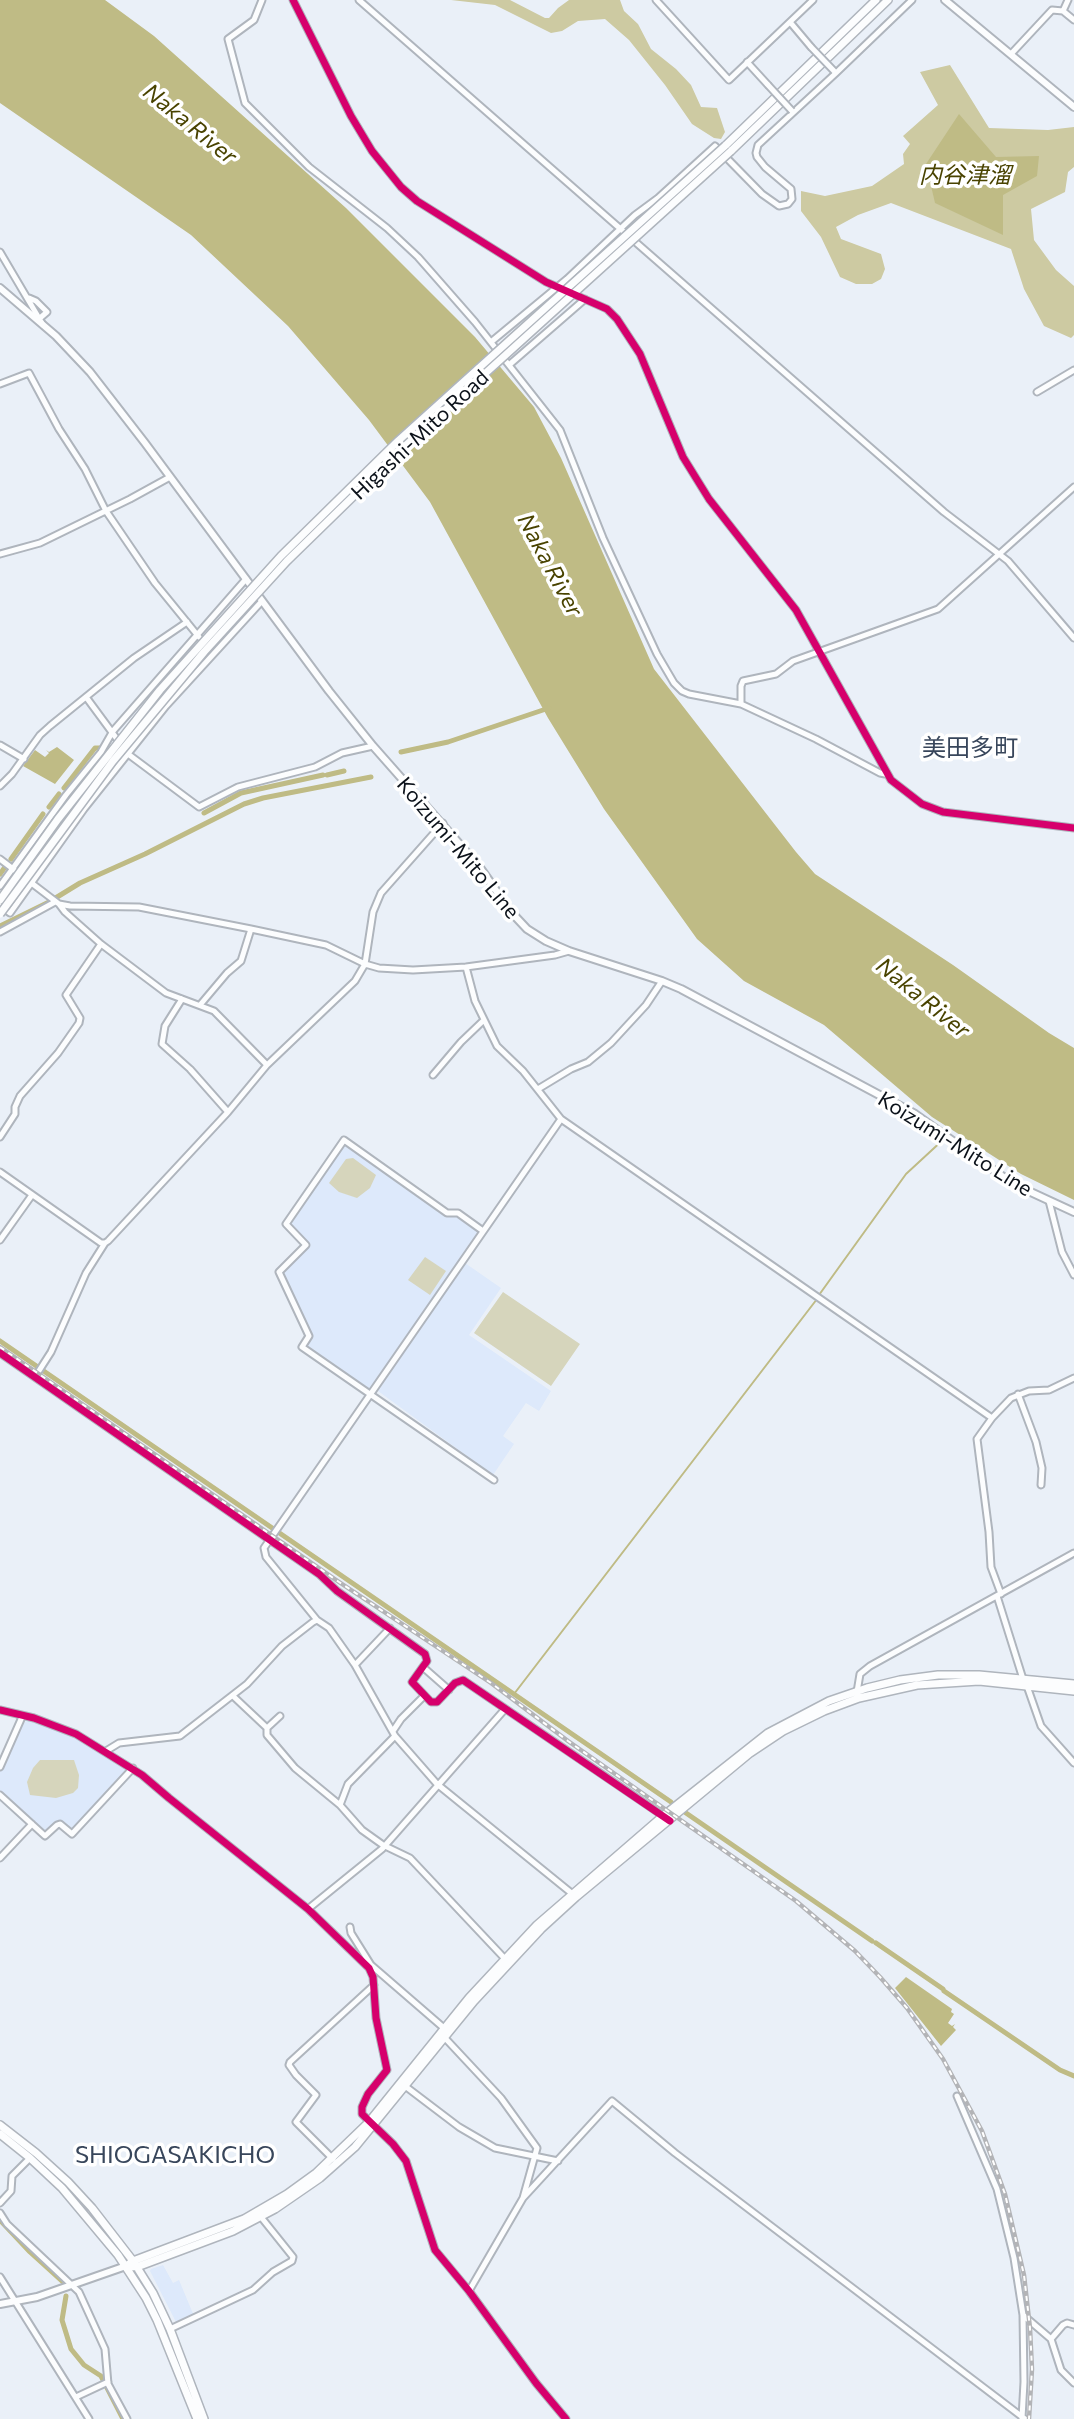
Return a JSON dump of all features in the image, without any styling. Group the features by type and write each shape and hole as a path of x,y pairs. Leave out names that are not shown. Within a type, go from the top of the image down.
{"highway":[{"name":"Higashi-Mito Road","path":"0,900 58,819 122,737 190,655 281,556 398,441 728,148 876,0"},
{"name":"Higashi-Mito Road","path":"0,914 65,824 148,718 287,561 405,446 888,0"},
{"path":"126,2266 213,2240 261,2217 320,2178 355,2147 444,2029 506,1960 663,1816 768,1733 816,1706 858,1694 950,1682 1074,1684"},
{"path":"1025,1683 1074,1691"},
{"path":"574,1895 772,1738 858,1694"},
{"path":"135,2264 244,2219 287,2194 333,2159 371,2124 405,2086 506,1960"},
{"path":"0,2125 68,2182 92,2208 135,2264 170,2329 204,2419"},
{"path":"0,2134 30,2158 77,2203 126,2266 146,2298 160,2328 197,2419"}],"main road":[{"path":"945,0 1074,107"},
{"name":"Koizumi-Mito Line","path":"0,288 42,322 89,372 329,691 373,746 478,865 519,922 546,941 569,951 662,981 915,1114 1002,1177 1074,1212"},
{"path":"0,2304 74,2286 126,2266"}],"street":[{"path":"262,0 254,20 228,39 245,103 309,167 406,244 491,342 560,430 603,538 657,654 674,683 689,695 741,704 886,774"},
{"path":"293,0 351,116 372,151 401,187 417,201 555,287 607,309 632,340 683,457 709,499 796,610 886,774 911,796 943,812 1074,828"},
{"path":"359,0 944,512 1000,555 1023,576 1074,638"},
{"path":"656,0 729,80 813,0"},
{"path":"491,342 593,256 715,146 762,194 775,204 784,206 792,199 791,189 765,167 755,153 761,141 912,0"},
{"path":"1063,11 1068,0"},
{"path":"1011,54 1052,10 1063,11 1074,20"},
{"path":"790,23 835,72"},
{"path":"747,62 793,112"},
{"path":"0,252 42,322"},
{"path":"509,365 585,299"},
{"path":"1037,391 1074,370"},
{"path":"0,384 29,373 59,429 85,469 106,511 155,583 198,636 210,657"},
{"path":"0,554 40,543 170,477"},
{"path":"741,704 743,681 776,674 793,661 938,610 1074,487"},
{"path":"0,886 101,752 113,732 246,579"},
{"path":"0,906 10,913 84,809 166,706 262,601"},
{"path":"0,786 24,759 40,735 134,658 187,622"},
{"path":"86,697 128,754 199,807 238,787 315,768 342,753 373,746"},
{"path":"0,745 24,759"},
{"path":"35,1377 42,1369 75,1294 105,1243 228,1112 267,1065 355,981 365,964 373,912 381,893 443,823"},
{"path":"0,859 55,901 100,944 166,993 200,1005 221,1017 267,1065"},
{"path":"0,932 55,901 70,906 139,907 251,929 326,945 379,968 413,970 466,967 569,951"},
{"path":"200,1005 241,961 251,929"},
{"path":"0,1137 15,1114 19,1096 58,1054 79,1023 80,1018 66,995 100,944"},
{"path":"466,967 475,1001 497,1046 510,1057 561,1119 992,1418"},
{"path":"538,1089 603,1051 646,1005 662,981"},
{"path":"182,999 165,1026 162,1044 190,1069 228,1112"},
{"path":"433,1075 484,1020"},
{"path":"561,1119 264,1548 263,1554 317,1620 334,1635 355,1665 394,1734 437,1784 574,1895"},
{"path":"483,1231 458,1213 447,1213 344,1140 286,1224 306,1245 279,1272 309,1336 302,1347 494,1480"},
{"path":"0,1172 101,1243 105,1243"},
{"path":"0,1240 32,1195"},
{"path":"1049,1201 1062,1252 1074,1275"},
{"path":"0,1353 319,1574 337,1591 425,1654 427,1661 424,1668 412,1682 431,1702 437,1702 455,1683 463,1680 670,1821"},
{"path":"1074,1378 1049,1390 1018,1394 992,1418 979,1434 976,1443 987,1514 991,1567 1025,1683 1041,1726 1074,1763"},
{"path":"1018,1394 1042,1468 1041,1485"},
{"path":"858,1694 860,1674 870,1666 1074,1553"},
{"path":"106,1751 119,1743 180,1736 233,1696 282,1646 317,1620"},
{"path":"355,1665 390,1629"},
{"path":"424,1668 449,1690"},
{"path":"233,1696 268,1728"},
{"path":"340,1805 348,1784 394,1734 401,1719 425,1696"},
{"path":"308,1909 383,1844 506,1709"},
{"path":"0,1710 34,1718 76,1734 132,1768 308,1909 444,2029 445,2038 501,2098 537,2148 523,2198"},
{"path":"281,1716 268,1728 267,1735 295,1768 340,1805 362,1830 410,1858 506,1960"},
{"path":"0,1768 22,1717"},
{"path":"0,1795 45,1836 60,1824 72,1834 132,1768"},
{"path":"0,1858 32,1824"},
{"path":"350,1927 370,1966 376,2018 387,2070 368,2094 362,2114 398,2150 410,2169 435,2250 566,2419"},
{"path":"333,2159 296,2122 296,2118 316,2095 289,2065 374,1985"},
{"path":"405,2086 488,2145 558,2161"},
{"path":"957,2096 997,2189 1014,2258 1023,2315 1023,2418"},
{"path":"469,2291 523,2198 612,2101 654,2137 1023,2418"},
{"path":"0,2203 10,2191 12,2176 30,2158"},
{"path":"0,2213 5,2226 79,2292 104,2349 108,2382 127,2419"},
{"path":"170,2329 253,2290 273,2272 292,2261 293,2257 261,2217"},
{"path":"0,2277 89,2419"},
{"path":"1023,2315 1051,2339 1061,2370 1074,2383"},
{"path":"1051,2339 1063,2325 1074,2325"},
{"path":"76,2397 108,2382"}],"shaded area":[{"path":"451,0 510,0 549,18 569,0 620,0 624,11 638,24 651,49 691,85 701,107 717,108 725,132 721,139 714,138 692,124 629,40 605,19 578,21 562,31 551,33 495,5"},
{"path":"950,65 989,128 1048,130 1074,127 1074,167 1068,172 1065,192 1031,209 1034,240 1056,270 1074,286 1074,335 1071,338 1044,326 1024,289 1011,249 891,203 858,215 836,227 841,239 881,254 885,269 881,279 872,284 856,284 840,277 821,237 801,211 801,191 825,196 872,186 904,164 903,154 910,144 903,136 938,105 920,72"},
{"path":"344,1145 446,1216 457,1217 479,1231 371,1389 367,1389 307,1348 312,1335 282,1273 309,1245 290,1221"},
{"path":"465,1263 501,1288 469,1335 551,1391 539,1411 526,1403 503,1436 514,1444 493,1475 378,1391"},
{"path":"27,1720 68,1733 127,1767 128,1770 72,1831 60,1822 45,1833 0,1792 0,1770 19,1728"},
{"path":"163,2265 173,2283 179,2280 194,2316 177,2324 150,2271"}],"green space":[{"path":"353,1158 376,1175 370,1188 357,1198 339,1192 329,1183 346,1159"},
{"path":"425,1257 446,1271 430,1295 408,1280"},
{"path":"503,1292 580,1344 551,1386 474,1333"},
{"path":"40,1760 74,1760 79,1775 78,1788 73,1793 56,1798 30,1795 27,1782"}],"water":[{"name":"Naka River","path":"0,0 105,0 154,36 346,208 475,337 534,407 561,458 654,669 796,852 815,874 1074,1048 1074,1200 1021,1174 932,1117 824,1025 744,981 697,939 604,809 548,718 430,502 369,420 288,326 191,235 0,103"},
{"name":"内谷津溜","path":"959,114 996,157 1039,156 1037,176 1003,195 1003,235 935,203 926,164"},
{"path":"57,747 74,760 55,784 23,766 35,750 45,757 49,753 46,750 49,752"},
{"path":"906,1977 952,2009 954,2014 948,2023 952,2026 955,2024 953,2027 956,2030 941,2046 895,1988"}],"waterway":[{"path":"401,752 448,742 549,708"},
{"path":"64,788 95,748 100,748"},
{"path":"327,775 344,771"},
{"path":"204,813 241,793 323,775"},
{"path":"0,926 80,883 244,804 371,777"},
{"path":"49,807 59,794"},
{"path":"11,859 43,814"},
{"path":"0,874 5,867"},
{"path":"819,1295 906,1174 945,1138"},
{"path":"514,1694 817,1299"},
{"path":"0,1341 671,1802"},
{"path":"686,1813 872,1941"},
{"path":"876,1943 943,1989"},
{"path":"944,1991 1060,2070 1074,2076"},
{"path":"0,2220 63,2282"},
{"path":"66,2296 62,2320 71,2349 84,2365 101,2376 123,2419"}],"railway":[{"path":"0,1347 339,1582 491,1683 568,1741 796,1901 855,1951 880,1977 907,2008 943,2059 982,2131 1005,2194 1024,2275 1030,2328 1032,2369 1029,2419"}],"cycle path":[{"path":"293,0 351,116 372,151 401,187 417,201 546,282 607,309 617,319 640,354 683,457 709,499 796,610 891,780 922,804 943,812 1074,828"},
{"path":"0,1353 319,1574 337,1591 425,1654 427,1661 412,1682 431,1702 437,1702 455,1683 463,1680 670,1821"},
{"path":"0,1710 34,1718 76,1734 142,1775 308,1909 369,1968 373,1977 376,2018 387,2070 368,2094 362,2114 393,2144 406,2161 435,2250 566,2419"}],"district":[{"name":"美田多町","path":"970,748"},
{"name":"SHIOGASAKICHO","path":"175,2155"}]}
